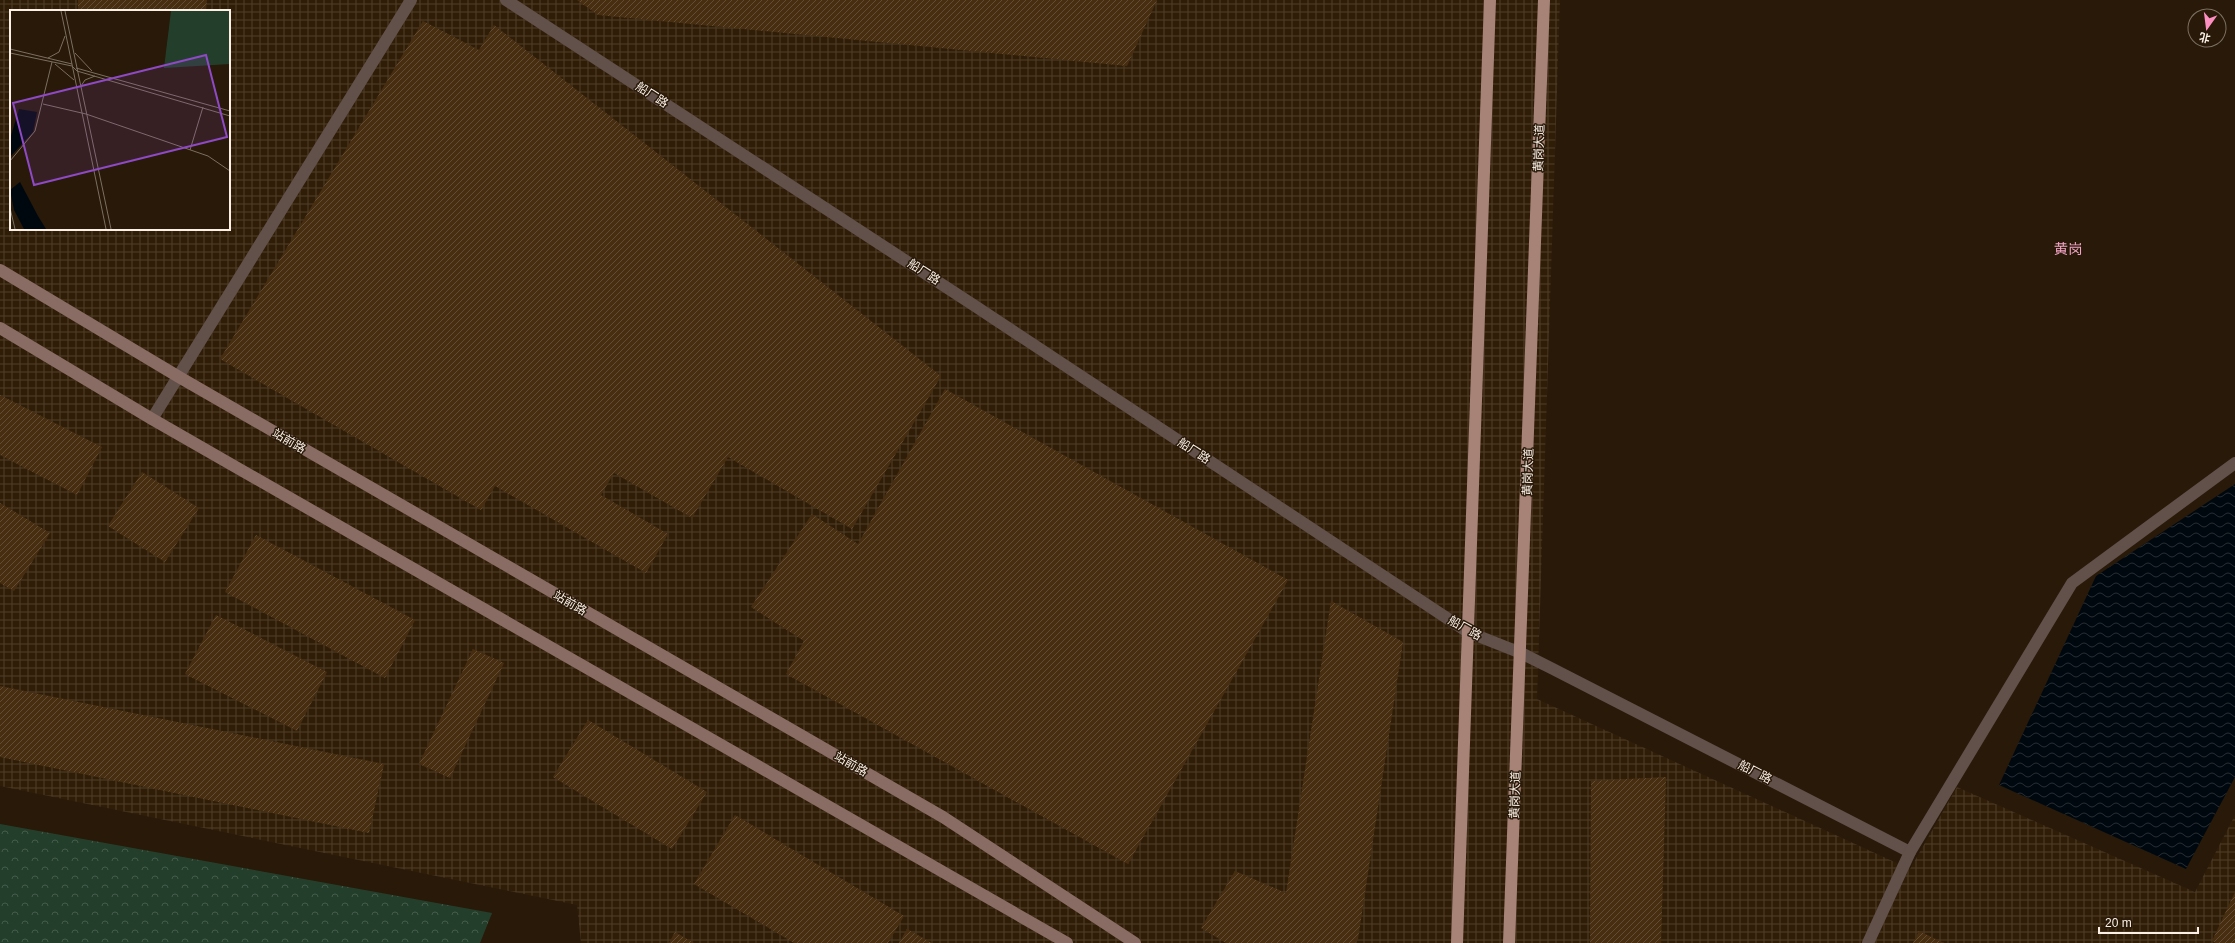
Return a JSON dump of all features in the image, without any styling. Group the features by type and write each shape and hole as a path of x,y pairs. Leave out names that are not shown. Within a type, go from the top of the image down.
{"main road":[{"path":"1454,940 1468,632 1490,0"},
{"name":"黄岗大道","path":"1509,943 1521,653 1544,0"}],"street":[{"path":"152,419 411,0"},
{"name":"船厂路","path":"506,0 975,306 1468,632 1521,653 1910,852"},
{"name":"站前路","path":"0,270 179,377 943,817 1135,943"},
{"path":"0,328 152,419 1067,943"},
{"path":"1868,943 1910,852 2072,583 2235,463"}],"shaded area":[{"path":"0,0 1560,0 1537,699 1910,869 1957,787 2195,892 2235,815 2235,943 581,943 577,905 0,786"}],"green space":[{"path":"0,824 492,913 480,943 0,943"}],"water":[{"path":"2235,484 2235,777 2186,869 1999,785 2096,576"}],"building":[{"path":"78,0 207,0 206,10 78,10"},
{"path":"577,0 1157,0 1127,66 598,15"},
{"path":"423,21 479,50 494,25 941,376 852,529 728,457 692,518 614,473 601,495 668,534 646,573 495,486 481,510 220,359"},
{"path":"945,389 1288,580 1128,864 786,674 804,641 751,607 812,514 858,544"},
{"path":"0,395 102,447 77,495 0,455"},
{"path":"142,472 199,508 165,562 108,526"},
{"path":"0,503 50,533 14,591 0,583"},
{"path":"256,535 415,620 385,678 225,592"},
{"path":"1331,601 1403,642 1358,939 1355,943 1226,943 1201,928 1235,871 1286,893"},
{"path":"216,615 327,672 297,731 185,674"},
{"path":"473,649 504,663 450,778 419,764"},
{"path":"0,686 384,764 369,833 0,757"},
{"path":"588,720 707,792 672,849 553,777"},
{"path":"1666,777 1661,943 1590,943 1591,781"},
{"path":"735,815 904,916 888,943 794,943 694,884"},
{"path":"2235,892 2235,943 2216,943 2212,941"},
{"path":"907,929 932,943 899,943"},
{"path":"1919,931 1944,943 1913,943"},
{"path":"675,932 694,943 669,943"}],"district":[{"name":"黄岗","path":"2068,249"}]}
